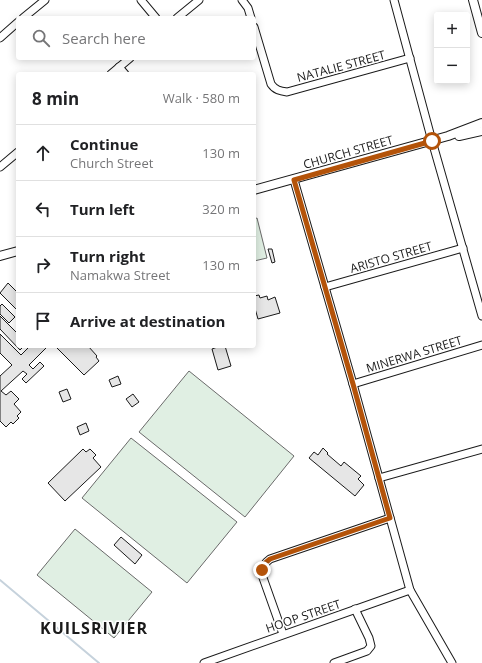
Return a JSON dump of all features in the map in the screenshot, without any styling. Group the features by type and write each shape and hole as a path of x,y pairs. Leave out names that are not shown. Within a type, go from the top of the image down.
{"street":[{"path":"25,16 44,0"},
{"path":"141,0 154,16"},
{"path":"179,16 199,0"},
{"path":"242,0 248,8 250,16"},
{"path":"394,0 432,141 482,316"},
{"path":"473,0 482,33"},
{"path":"0,38 16,24"},
{"name":"NATALIE STREET","path":"256,34 271,84 277,90 287,92 410,58"},
{"path":"113,72 128,60"},
{"path":"119,67 123,72"},
{"name":"CHURCH STREET","path":"256,190 432,141 482,123"},
{"name":"CHURCH STREET","path":"448,136 460,136 482,131"},
{"path":"0,167 16,154"},
{"path":"294,180 353,384 410,590 452,663"},
{"name":"ARISTO STREET","path":"325,287 463,248"},
{"path":"0,256 16,252"},
{"name":"MINERWA STREET","path":"353,384 482,345"},
{"path":"379,478 482,449"},
{"path":"283,634 262,575 262,570 266,562 270,559 390,518"},
{"name":"HOOP STREET","path":"204,663 410,590"},
{"path":"334,663 367,651 370,646 369,638 355,609"}],"green space":[{"path":"256,218 267,258 256,261"},
{"path":"189,371 294,456 245,517 139,432"},
{"path":"131,438 237,522 187,583 82,498"},
{"path":"75,529 152,592 114,638 37,575"}],"building":[{"path":"268,249 272,249 275,262 272,263"},
{"path":"8,283 16,291 16,309 0,293"},
{"path":"259,295 260,298 267,296 268,300 275,297 280,313 258,319 256,312 256,296"},
{"path":"2,304 15,317 9,323 0,314 0,306"},
{"path":"0,316 16,332 16,346 0,329"},
{"path":"0,334 21,355 28,348 46,348 29,365 33,369 40,362 44,366 26,383 22,379 27,374 23,371 1,391 6,395 11,391 19,399 14,404 21,412 17,416 19,418 13,424 11,422 6,427 0,421 0,376 12,365 0,353"},
{"path":"57,348 90,348 97,356 96,357 99,361 84,375"},
{"path":"226,348 231,366 218,370 212,349"},
{"path":"118,376 121,384 112,387 109,380"},
{"path":"67,389 71,399 63,402 59,392"},
{"path":"133,394 139,402 132,407 126,399"},
{"path":"86,423 89,431 80,435 77,427"},
{"path":"323,448 328,453 327,454 341,466 344,462 361,476 358,479 364,485 355,496 309,458 314,452 318,455"},
{"path":"83,449 86,452 90,449 96,455 93,458 101,467 65,501 48,483"},
{"path":"121,537 142,555 135,564 114,545"}],"waterway":[{"path":"0,580 99,663"}],"district":[{"name":"KUILSRIVIER","path":"94,628"}],"route":[{"path":"262,570 264,564 270,559 390,518 294,180 432,141"}]}
